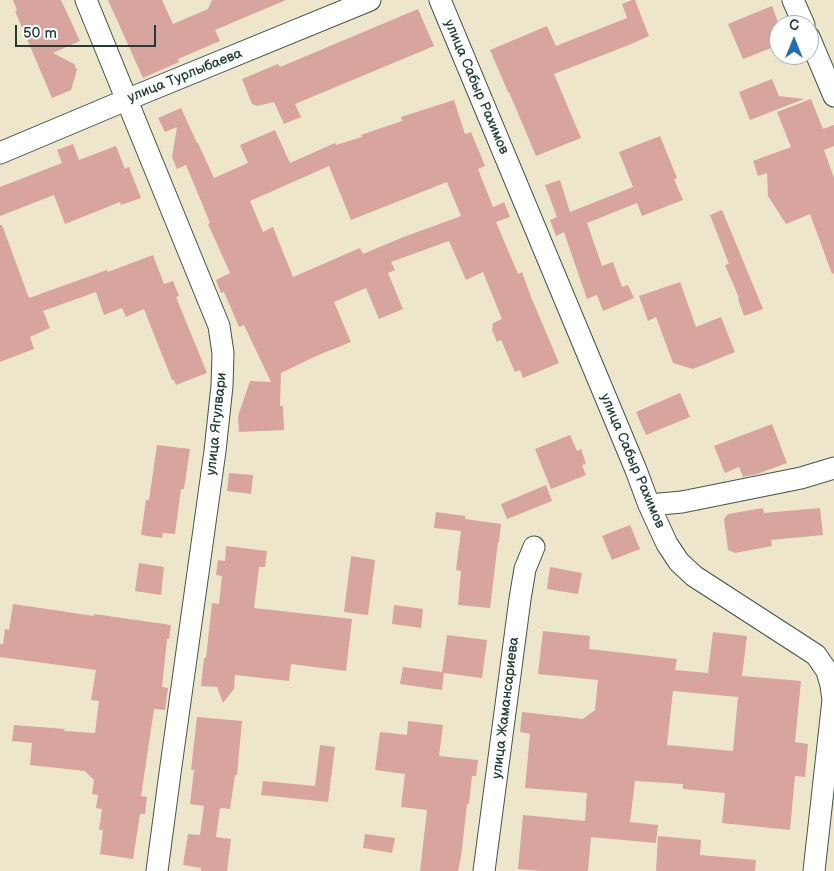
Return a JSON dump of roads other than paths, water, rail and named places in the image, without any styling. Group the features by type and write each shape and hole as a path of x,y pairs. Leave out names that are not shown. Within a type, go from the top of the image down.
{"street":[{"name":"улица Ягулвари","path":"86,0 219,326 223,353 222,386 215,451 157,871"},
{"name":"улица Турлыбаева","path":"0,153 370,0"},
{"name":"улица Сабыр Рахимов","path":"440,0 649,505 667,544 679,562 694,576 816,655 827,671 833,700 814,871"},
{"path":"793,0 800,15"},
{"path":"819,61 834,96"},
{"path":"649,505 682,502 783,482 834,468"},
{"name":"улица Жамансариева","path":"484,871 520,599 525,569 534,547"}]}
